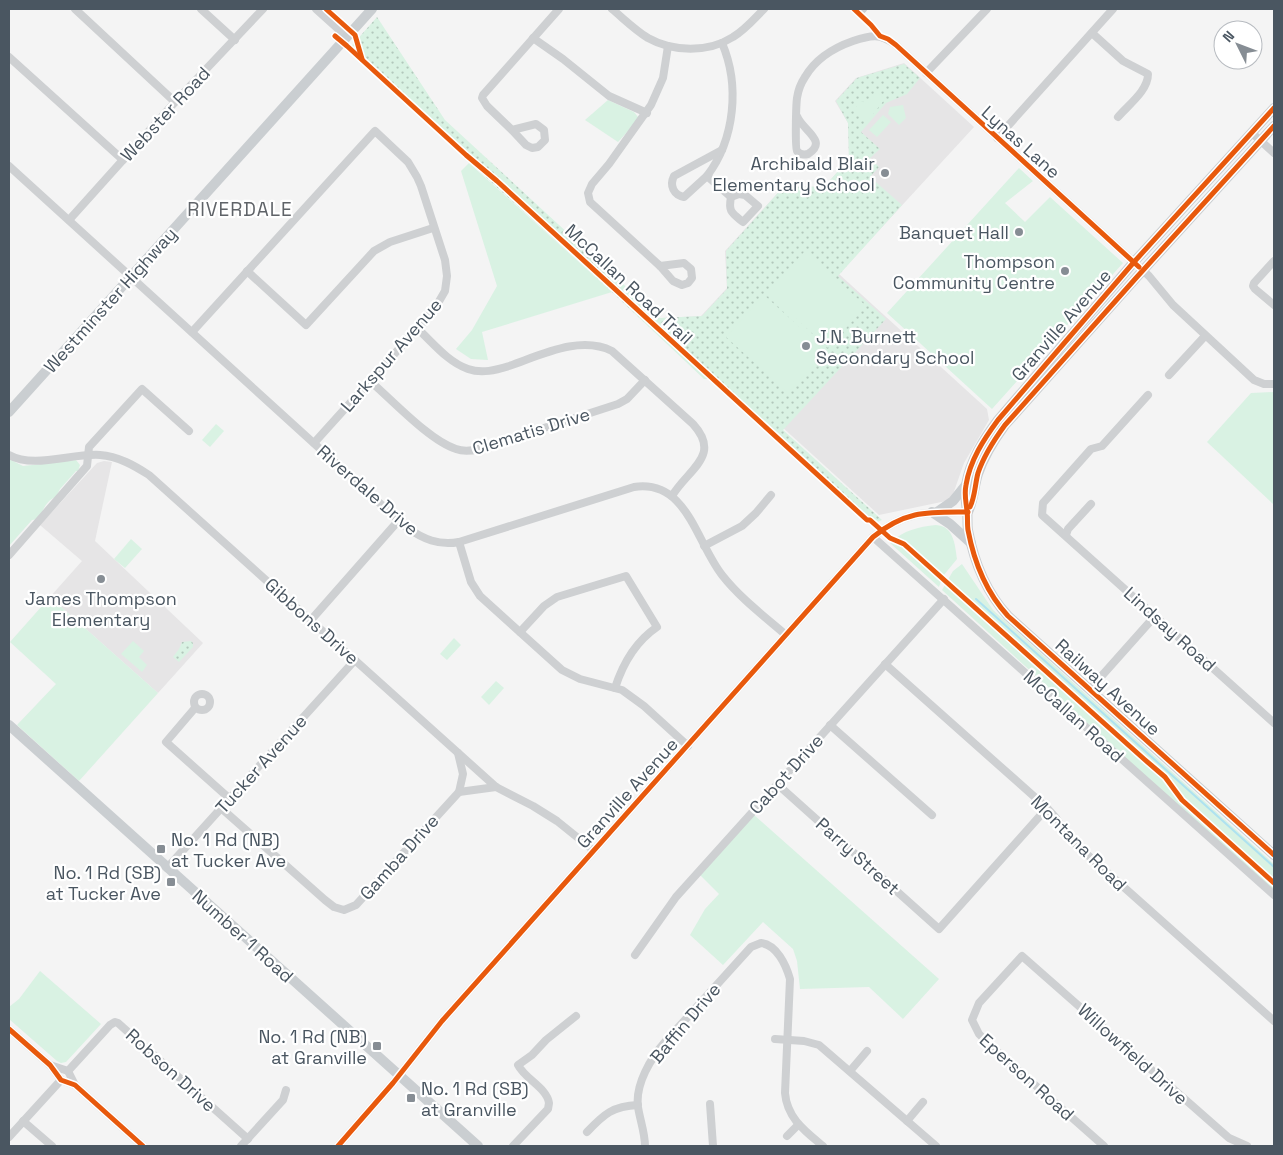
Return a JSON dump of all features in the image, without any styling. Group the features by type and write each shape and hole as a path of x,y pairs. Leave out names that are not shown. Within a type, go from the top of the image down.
{"main road":[{"name":"Westminster Highway","path":"9,412 372,9"},
{"name":"Granville Avenue","path":"968,512 964,502 966,483 985,438 998,420 1134,262 1274,108"},
{"name":"Granville Avenue","path":"968,512 972,503 978,475 992,443 1005,425 1274,126"},
{"path":"966,483 953,501 935,512 971,542"},
{"name":"Railway Avenue","path":"968,512 967,521 971,542 980,572 996,602 1008,616 1274,855"},
{"name":"Number 1 Road","path":"9,724 477,1146"}],"street":[{"path":"75,9 176,102"},
{"path":"201,9 235,40"},
{"name":"Webster Road","path":"69,220 263,9"},
{"path":"316,9 346,36"},
{"path":"512,130 484,103 483,95 559,9"},
{"path":"612,9 650,39 668,46 690,49 722,43 742,31 760,10"},
{"path":"926,73 987,9"},
{"path":"997,138 1114,9"},
{"path":"1092,33 1123,61 1148,74 1148,80 1143,88 1118,117"},
{"name":"Lynas Lane","path":"798,116 797,97 800,88 806,76 819,59 843,44 863,38 880,36 885,38 896,45 1143,270 1173,305 1254,380 1264,384 1274,384"},
{"path":"533,38 563,59 609,96 647,113"},
{"path":"722,43 730,65 733,94 732,114 722,150 707,176 687,196 679,196 672,188 674,176 722,150"},
{"path":"660,266 590,202 588,193 592,184 647,113 663,78 668,46"},
{"path":"9,57 123,160"},
{"path":"798,116 800,122 816,142 815,148 808,154 799,153 795,147 798,116"},
{"name":"Larkspur Avenue","path":"247,271 375,131 398,151 414,170 445,260 448,276 447,284 438,304 418,329 314,443"},
{"path":"1252,133 1274,153"},
{"name":"Riverdale Drive","path":"9,166 398,520 412,532 426,539 442,543 459,542 634,487 659,489 672,496"},
{"path":"707,176 731,197"},
{"path":"192,332 247,271 306,325 374,251 390,242 433,228"},
{"path":"1274,261 1253,286 1274,305"},
{"path":"418,329 452,360 475,371 496,370 568,347 590,344 612,351 700,432 705,442 702,457 672,496 683,507 720,574 786,635"},
{"path":"1169,376 1205,336"},
{"name":"Clematis Drive","path":"370,381 435,439 448,447 468,451 607,408 627,399 645,380"},
{"path":"9,555 87,466 89,447 142,389 189,431"},
{"name":"Lindsay Road","path":"1148,395 1102,446 1091,449 1043,504 1042,515 1274,723"},
{"name":"Gibbons Drive","path":"9,455 18,459 31,460 102,455 136,466 149,475 496,787 557,821 593,850"},
{"path":"704,546 742,526 756,514 771,495"},
{"path":"1066,535 1068,529 1091,504"},
{"name":"Granville Avenue","path":"338,1146 442,1021 873,537 892,523 904,518 935,512 968,512"},
{"path":"311,620 398,520"},
{"name":"McCallan Road","path":"873,537 1274,895"},
{"path":"459,542 471,582 476,590 485,601 562,670 580,678 615,688 636,700 688,746"},
{"path":"520,632 544,606 557,597 626,576 657,627 649,632 633,650 624,665 615,688"},
{"name":"Cabot Drive","path":"635,955 676,897 944,599"},
{"path":"1090,689 1156,616"},
{"name":"Tucker Avenue","path":"168,868 355,660"},
{"name":"Montana Road","path":"885,664 1047,808 1072,841 1274,1021"},
{"path":"195,708 166,742 230,799"},
{"path":"830,725 932,815"},
{"path":"457,751 461,760 463,774 458,792 496,787"},
{"name":"Parry Street","path":"777,784 938,929 1047,808"},
{"name":"Gamba Drive","path":"221,808 325,900 334,907 344,910 356,905 458,792"},
{"name":"Baffin Drive","path":"645,1146 638,1105 645,1073 658,1049 750,947 758,943 765,943 772,948 788,971 791,988 787,1040"},
{"name":"Eperson Road","path":"1022,956 979,1003 972,1020 974,1027 992,1047 1104,1146"},
{"name":"Willowfield Drive","path":"1022,956 1221,1132 1247,1146"},
{"path":"513,1146 548,1108 549,1103 547,1095 522,1074 518,1065 576,1016"},
{"name":"Robson Drive","path":"64,1075 110,1025 115,1022 248,1139"},
{"path":"9,1028 143,1146"},
{"path":"9,1041 15,1034"},
{"path":"775,1039 804,1041 819,1045 936,1146"},
{"path":"787,1040 786,1101 798,1125 823,1146"},
{"path":"850,1071 867,1051"},
{"path":"9,1137 64,1075"},
{"path":"241,1146 283,1100 286,1090"},
{"path":"907,1121 923,1102"},
{"path":"710,1104 713,1146"},
{"path":"587,1132 611,1110 626,1105 638,1105"},
{"path":"23,1121 52,1146"},
{"path":"786,1136 798,1125"}],"shaded area":[{"name":"J.N. Burnett Secondary School","path":"904,63 974,127 839,274 987,409 989,420 964,463 951,500 879,515 662,318 701,316 727,288 725,251 784,186 824,187 849,159 848,123 835,101 856,78"},
{"name":"James Thompson Elementary","path":"104,461 112,462 95,541 203,643 158,693 50,597 82,561 40,525 97,463"}],"green space":[{"path":"377,17 445,120 660,318 702,316 727,289 726,251 784,186 824,187 849,159 848,123 836,101 857,78 904,64 920,78 907,94 886,103 861,132 880,149 870,158 879,167 870,177 902,205 838,276 886,319 783,430 882,520 871,525 709,379 704,379 612,292 347,51"},
{"path":"877,92 885,99 866,123 853,110 862,101 867,104"},
{"path":"608,100 634,112 638,117 638,120 618,142 585,120"},
{"path":"903,105 906,118 899,125 888,114 890,107"},
{"path":"883,115 891,122 877,137 869,130"},
{"path":"469,163 612,292 482,332 488,360 471,359 456,349 472,330 497,286 461,171"},
{"path":"1019,168 1033,181 1005,203 1025,222 1050,197 1123,263 992,409 887,313"},
{"path":"805,251 866,306 828,348 767,292"},
{"path":"764,295 826,351 788,393 726,337"},
{"path":"1274,392 1274,505 1207,442 1251,393"},
{"path":"216,424 224,431 210,447 202,440"},
{"path":"9,459 23,466 76,460 80,465 78,471 60,489 56,497 47,503 38,519 32,520 9,546"},
{"path":"936,525 947,529 953,537 957,559 943,576 939,587 890,543 912,530"},
{"path":"131,539 142,549 125,568 114,559"},
{"path":"962,564 993,610 1274,864 1274,894 942,590 953,571"},
{"path":"50,597 158,693 79,781 17,725 56,684 10,642"},
{"path":"454,638 461,645 447,660 440,654"},
{"path":"133,641 144,651 139,657 147,665 142,672 121,654"},
{"path":"191,641 193,647 179,662 173,657 182,642"},
{"path":"496,681 504,688 489,705 481,697"},
{"path":"754,815 939,979 903,1019 869,987 800,989 797,961 793,949 763,922 723,965 690,935 705,909 719,894 699,874"},
{"path":"40,971 101,1024 66,1062 61,1063 57,1061 9,1019 9,1007 19,999"}],"waterway":[{"path":"976,599 1274,867"}],"cycle path":[{"path":"326,9 355,35 362,59"},
{"path":"854,9 880,36 896,45 1139,267"},
{"name":"McCallan Road Trail","path":"335,36 497,181 867,520 870,520 890,538 904,544 1165,777 1182,800 1274,883"},
{"path":"1274,108 1134,262 998,420 974,458 965,492 968,530 977,565 987,587 1000,607 1274,855"},
{"path":"970,507 980,466 1005,425 1274,126"},
{"path":"338,1146 393,1083 442,1021 873,537 896,522 918,514 968,512"},
{"path":"9,1029 50,1065 61,1080 75,1085 143,1146"}],"place":[{"name":"Archibald Blair Elementary School","path":"885,173"},
{"name":"Banquet Hall","path":"1019,232"},
{"name":"Thompson Community Centre","path":"1065,271"},
{"name":"J.N. Burnett Secondary School","path":"806,346"},
{"name":"James Thompson Elementary","path":"101,579"},
{"name":"No. 1 Rd (NB) at Tucker Ave","path":"161,849"},
{"name":"No. 1 Rd (SB) at Tucker Ave","path":"171,882"},
{"name":"No. 1 Rd (NB) at Granville","path":"377,1046"},
{"name":"No. 1 Rd (SB) at Granville","path":"411,1098"}],"district":[{"name":"RIVERDALE","path":"240,209"}]}
